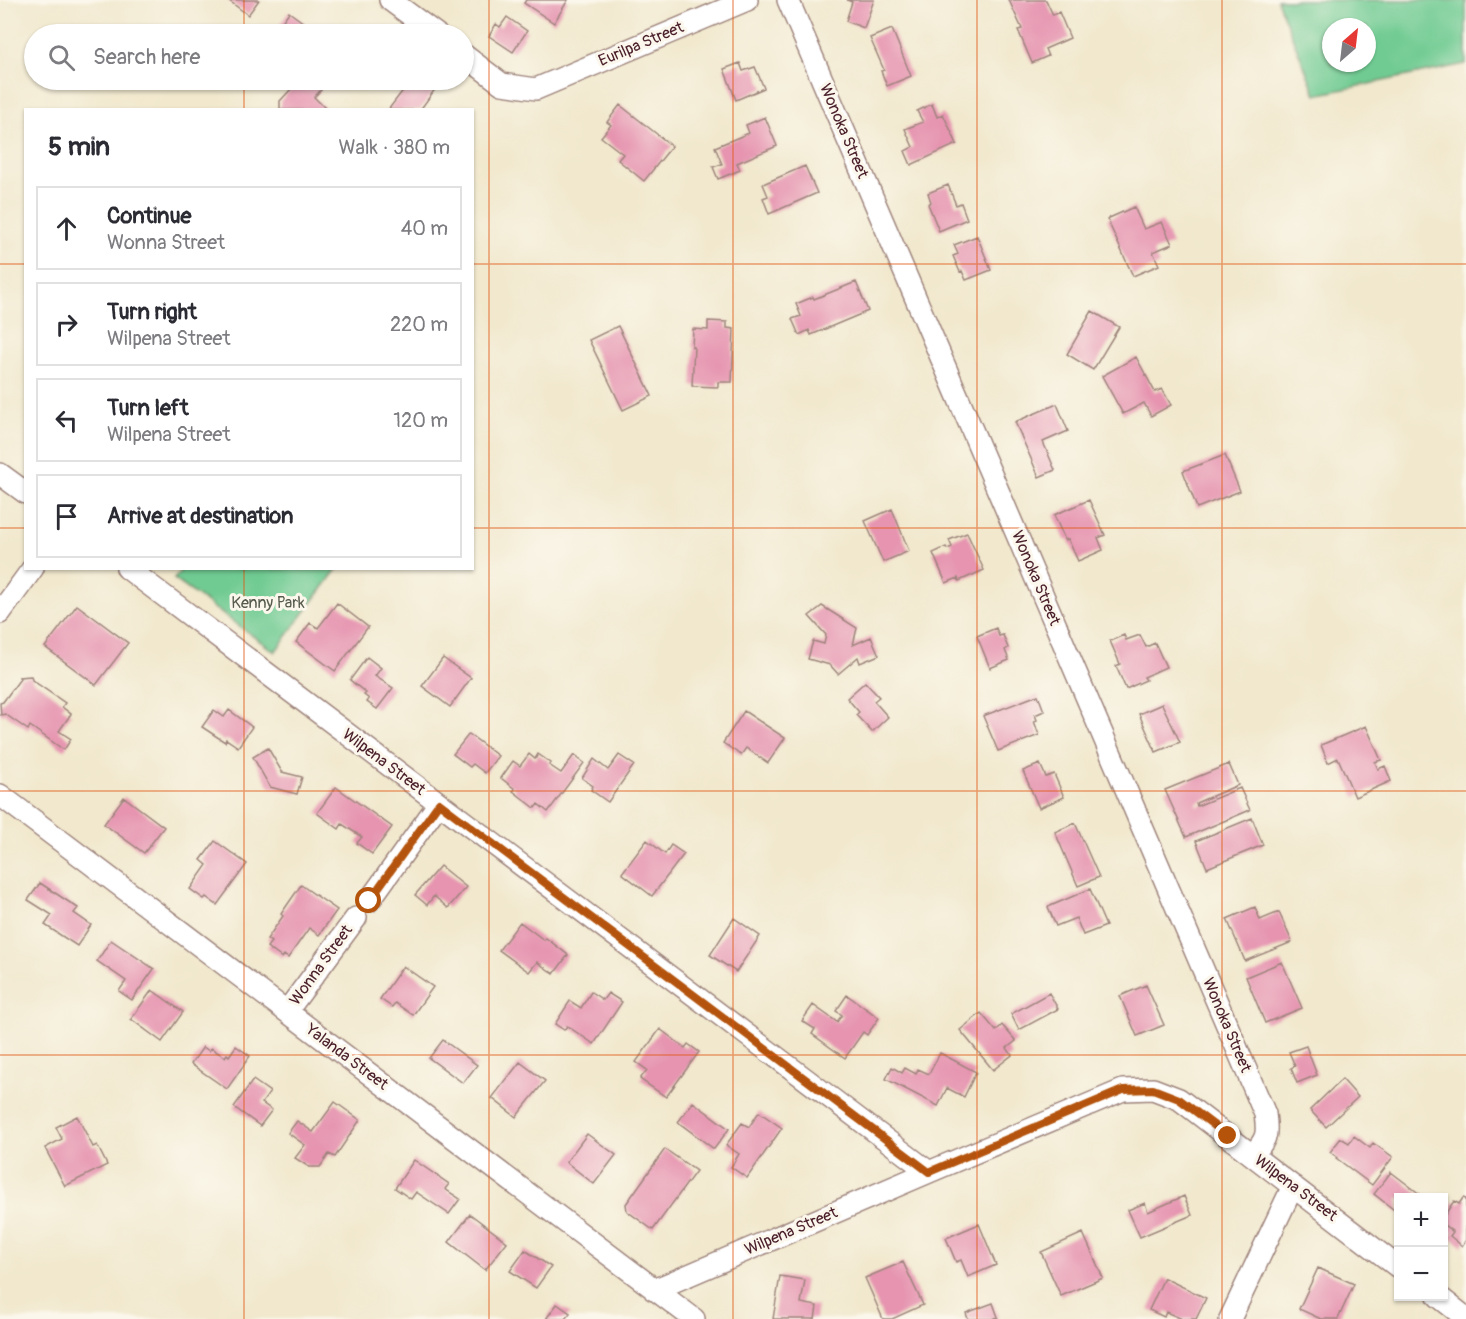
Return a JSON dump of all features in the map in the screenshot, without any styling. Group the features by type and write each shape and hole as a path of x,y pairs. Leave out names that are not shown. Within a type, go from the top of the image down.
{"street":[{"path":"390,0 422,24"},
{"name":"Eurilpa Street","path":"474,63 502,84 536,89 747,0"},
{"name":"Wonoka Street","path":"788,0 1265,1114 1268,1131 1263,1143 1253,1155"},
{"path":"0,474 24,492"},
{"path":"0,613 32,570"},
{"name":"Wilpena Street","path":"129,570 929,1172"},
{"name":"Yalanda Street","path":"0,795 694,1319"},
{"path":"369,901 439,803"},
{"name":"Wonna Street","path":"287,1011 356,918"},
{"name":"Wilpena Street","path":"654,1290 1123,1090 1153,1089 1179,1099 1394,1264"},
{"path":"1230,1319 1293,1186"},
{"path":"1444,1301 1466,1318"}],"green space":[{"path":"1277,0 1466,0 1466,64 1316,95"},
{"name":"Kenny Park","path":"181,570 336,570 275,652 174,579"}],"building":[{"path":"228,0 259,0 248,15"},
{"path":"526,0 568,0 554,23 524,3"},
{"path":"847,0 874,0 864,28 846,21 852,2"},
{"path":"1009,0 1046,0 1053,15 1059,12 1070,38 1045,49 1048,56 1032,63 1018,30 1022,29"},
{"path":"289,12 305,24 280,24"},
{"path":"507,17 527,31 513,52 489,36 496,24 500,27"},
{"path":"892,29 911,76 887,86 881,71 884,70 870,38"},
{"path":"740,63 743,71 755,67 764,88 736,100 724,69"},
{"path":"290,90 321,90 314,97 325,108 280,108 280,101"},
{"path":"403,90 435,90 421,108 390,108"},
{"path":"932,104 937,117 943,114 957,144 911,165 905,151 913,147 905,129 923,122 917,111"},
{"path":"620,105 672,146 644,181 618,160 623,154 601,137 611,125 607,122"},
{"path":"765,117 777,146 737,163 740,170 718,179 713,167 722,164 715,147 749,133 746,125"},
{"path":"805,166 817,193 769,214 763,198 768,196 763,184"},
{"path":"948,185 956,205 961,203 967,219 939,231 928,204 931,202 928,193"},
{"path":"1134,207 1144,229 1162,222 1172,244 1153,252 1159,265 1133,276 1107,219"},
{"path":"977,236 991,270 966,280 953,256 958,254 954,245"},
{"path":"856,282 868,311 811,335 809,330 799,335 792,319 801,316 796,304"},
{"path":"1092,311 1119,327 1093,370 1067,354"},
{"path":"708,321 727,322 727,328 734,329 732,382 718,382 718,387 692,386 693,329 708,330"},
{"path":"618,326 652,396 623,410 589,340"},
{"path":"1136,357 1155,392 1162,389 1171,405 1151,416 1144,403 1123,414 1102,376"},
{"path":"1057,404 1068,431 1043,442 1055,470 1039,477 1015,422"},
{"path":"1225,455 1240,491 1197,508 1183,471"},
{"path":"1089,500 1105,535 1098,538 1103,550 1078,561 1068,539 1065,540 1054,515"},
{"path":"892,509 909,551 883,562 865,521"},
{"path":"967,533 984,570 959,581 958,578 946,583 933,553 946,547 947,549 952,547 949,540"},
{"path":"337,603 368,627 335,671 296,642 310,623 318,628"},
{"path":"77,605 128,643 96,685 45,647"},
{"path":"822,606 857,628 853,645 871,637 879,655 860,663 858,657 838,674 830,665 808,659 813,641 824,644 826,635 809,616"},
{"path":"996,628 999,636 1003,635 1008,648 1005,650 1009,660 990,668 977,636"},
{"path":"1124,635 1126,640 1140,635 1146,647 1155,643 1166,667 1144,677 1146,680 1126,689 1116,666 1120,664 1110,641"},
{"path":"367,657 381,668 375,676 393,688 377,709 367,702 369,699 364,695 366,693 350,680"},
{"path":"443,658 471,678 450,707 422,686"},
{"path":"31,676 32,680 65,703 62,707 71,714 59,731 71,739 64,750 30,726 28,730 5,714 1,715 0,703 20,679 19,677"},
{"path":"865,682 879,697 874,701 888,717 872,732 856,715 859,712 847,698"},
{"path":"1038,695 1044,711 1035,715 1037,720 1034,721 1039,735 998,751 983,716"},
{"path":"1162,704 1180,742 1156,752 1139,714"},
{"path":"214,710 224,717 229,710 252,727 238,747 226,739 225,742 202,727"},
{"path":"744,711 785,738 768,763 746,748 741,755 723,743"},
{"path":"1366,726 1381,760 1375,762 1378,769 1385,766 1391,781 1355,797 1338,758 1328,763 1321,745"},
{"path":"469,734 498,756 485,773 473,764 470,767 453,754"},
{"path":"268,748 282,772 302,777 297,794 270,787 253,757"},
{"path":"529,754 535,759 538,754 561,773 574,755 584,763 548,812 538,804 535,808 513,791 515,789 501,778 513,761 520,766"},
{"path":"619,755 634,765 608,802 591,790 593,786 582,778 594,759 608,770"},
{"path":"1040,764 1046,777 1054,774 1064,797 1039,808 1023,771"},
{"path":"1229,764 1238,785 1196,803 1197,806 1240,788 1250,810 1186,837 1165,790"},
{"path":"336,787 392,827 372,854 357,843 362,837 342,824 339,829 317,813"},
{"path":"124,797 164,827 144,853 104,824"},
{"path":"1252,818 1263,845 1207,868 1196,841"},
{"path":"1075,823 1099,877 1078,886 1055,832"},
{"path":"647,840 665,854 671,845 684,854 652,896 622,873"},
{"path":"215,841 247,864 217,905 190,889 207,865 201,860"},
{"path":"440,866 466,887 448,908 434,896 427,905 415,895"},
{"path":"40,883 78,908 74,913 91,925 77,946 45,925 52,915 28,900"},
{"path":"301,885 337,910 319,935 309,928 288,958 284,955 282,958 267,947 271,942 267,939"},
{"path":"1090,889 1106,926 1083,935 1076,918 1056,926 1048,907"},
{"path":"1255,907 1260,920 1279,912 1292,942 1245,961 1227,919"},
{"path":"734,918 760,936 736,972 710,955"},
{"path":"520,922 568,955 554,974 537,962 529,972 499,950"},
{"path":"111,940 154,969 132,1000 119,991 126,981 97,961"},
{"path":"1282,962 1302,1008 1265,1023 1246,977"},
{"path":"403,966 433,987 413,1015 395,1003 392,1007 380,999"},
{"path":"1146,985 1164,1025 1137,1036 1120,996"},
{"path":"152,990 183,1012 162,1042 131,1019"},
{"path":"591,992 603,1000 608,993 622,1002 594,1044 567,1026 564,1030 555,1024 570,1001 581,1008"},
{"path":"1049,993 1058,1009 1019,1030 1011,1014"},
{"path":"847,995 879,1018 867,1035 863,1032 845,1058 812,1034 815,1029 802,1021 813,1005 837,1022 842,1015 836,1011"},
{"path":"981,1013 996,1031 1002,1025 1016,1041 1007,1048 1012,1055 993,1070 960,1030"},
{"path":"660,1029 685,1048 688,1044 699,1052 666,1097 640,1079 647,1070 636,1062"},
{"path":"443,1040 477,1065 463,1083 429,1058"},
{"path":"236,1046 250,1056 227,1089 191,1064 203,1047 209,1051 211,1048 225,1057 227,1054 229,1056"},
{"path":"1306,1046 1317,1075 1297,1083 1291,1068 1295,1066 1289,1052"},
{"path":"940,1053 976,1072 964,1097 947,1088 938,1106 886,1079 892,1067 902,1073 905,1068 916,1074 918,1069 929,1074"},
{"path":"520,1062 545,1081 516,1117 492,1098"},
{"path":"1342,1079 1358,1097 1326,1127 1310,1110"},
{"path":"253,1080 270,1092 262,1103 272,1110 260,1126 234,1107"},
{"path":"335,1102 360,1120 335,1157 329,1154 320,1167 309,1167 295,1158 305,1145 288,1133 297,1121 313,1132"},
{"path":"693,1102 729,1129 714,1149 678,1122"},
{"path":"759,1112 782,1128 747,1178 731,1167 739,1154 726,1145 742,1123 749,1127"},
{"path":"77,1116 93,1147 97,1145 107,1165 65,1186 45,1148 62,1139 56,1127"},
{"path":"587,1134 616,1155 594,1184 566,1162"},
{"path":"1354,1136 1370,1148 1373,1143 1393,1157 1372,1185 1330,1152 1341,1138 1349,1143"},
{"path":"665,1149 696,1171 653,1230 627,1211 626,1204"},
{"path":"414,1160 449,1184 445,1189 460,1199 449,1214 416,1192 411,1199 395,1188"},
{"path":"1391,1172 1418,1193 1394,1193 1394,1210 1374,1194"},
{"path":"1184,1196 1192,1215 1140,1237 1128,1210 1145,1203 1148,1212"},
{"path":"1463,1198 1466,1199 1466,1240 1462,1246 1450,1236 1453,1232 1448,1228 1448,1210 1454,1201 1459,1204"},
{"path":"470,1214 507,1242 485,1270 449,1242"},
{"path":"979,1224 996,1265 968,1277 961,1260 956,1262 946,1238"},
{"path":"1083,1233 1103,1278 1061,1296 1041,1252"},
{"path":"525,1250 551,1267 536,1288 510,1271"},
{"path":"903,1262 923,1305 892,1319 883,1319 865,1278"},
{"path":"1318,1268 1354,1284 1338,1319 1321,1319 1299,1309"},
{"path":"780,1276 805,1280 801,1303 817,1306 815,1319 773,1319"},
{"path":"1164,1278 1206,1298 1196,1319 1179,1319 1166,1312 1164,1317 1149,1310"},
{"path":"993,1303 998,1317 968,1319 966,1313"},
{"path":"557,1304 570,1313 565,1319 546,1319"}],"route":[{"path":"369,901 439,803 929,1172 1123,1090 1153,1089 1179,1099 1228,1136"}]}
